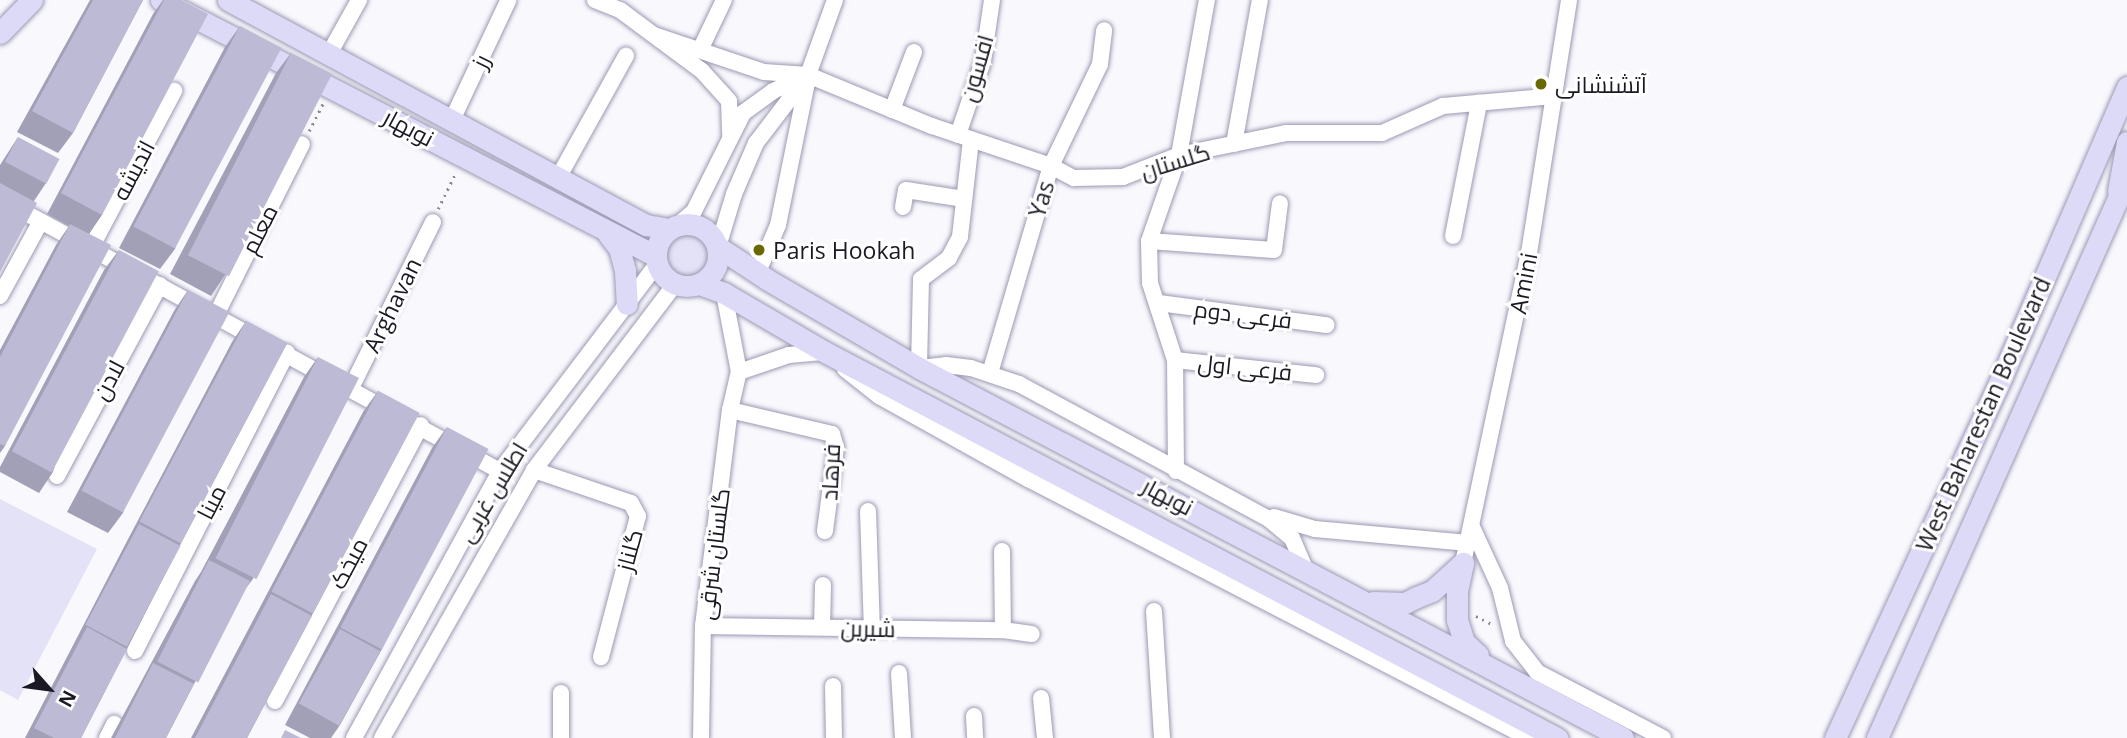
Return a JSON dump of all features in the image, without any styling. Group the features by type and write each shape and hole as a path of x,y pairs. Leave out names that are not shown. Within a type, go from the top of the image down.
{"main road":[{"path":"0,33 32,0"},
{"name":"نوبهار","path":"162,0 331,86 657,260"},
{"name":"نوبهار","path":"228,0 646,225 673,227"},
{"name":"West Baharestan Boulevard","path":"1835,738 2002,376 2127,87"},
{"path":"2116,204 2122,156 2127,142"},
{"name":"West Baharestan Boulevard","path":"1877,738 2127,178"},
{"path":"673,227 703,228 718,247 717,265 699,284 675,284 664,276 657,260 659,241 673,227"},
{"path":"607,232 619,248 625,270 627,304"},
{"name":"نوبهار","path":"718,247 757,274 919,368 1305,568 1621,738"},
{"name":"نوبهار","path":"699,284 724,293 825,352 1212,556 1334,629 1465,698 1556,738"},
{"path":"1212,556 1209,546 1212,537 1219,531 1231,530"},
{"path":"1369,602 1405,603 1432,591 1467,544"},
{"path":"1467,544 1457,592 1457,620 1464,642 1492,668"}],"street":[{"path":"328,54 359,0"},
{"path":"700,50 724,0"},
{"path":"757,274 779,225 808,75 835,0"},
{"name":"افسون","path":"919,368 921,279 950,258 961,237 965,137 963,111 983,61 992,0"},
{"path":"1176,471 1175,360 1159,303 1150,283 1149,241 1179,155 1208,0"},
{"path":"1234,144 1260,0"},
{"name":"Amini","path":"1467,544 1529,253 1569,0"},
{"name":"رز","path":"452,120 509,1"},
{"path":"604,2 620,10 702,71 729,101 730,136"},
{"name":"Yas","path":"990,373 1051,166 1100,64 1104,30"},
{"name":"گلستان","path":"654,35 764,72 808,75 892,110 1051,166 1074,178 1123,177 1179,155 1286,133 1382,133 1443,106 1554,96"},
{"path":"892,110 914,52"},
{"path":"558,177 626,56"},
{"path":"673,227 694,211 743,113 773,90 808,75"},
{"path":"718,247 734,194 756,143 808,75"},
{"name":"اندیشه","path":"91,248 174,91"},
{"path":"1453,236 1479,103"},
{"name":"معلم","path":"216,315 302,144"},
{"path":"903,207 906,190 964,200"},
{"path":"0,199 421,425 500,471"},
{"path":"1149,241 1274,250 1280,203"},
{"path":"0,296 41,221"},
{"name":"Arghavan","path":"351,388 433,222"},
{"name":"اطلس غربی","path":"354,738 500,471 627,304 657,260"},
{"name":"اطلس غربی","path":"382,738 534,470 675,284"},
{"name":"لادن","path":"57,476 160,285"},
{"name":"گلستان شرقی","path":"701,738 703,626 730,411 739,372 724,293"},
{"name":"فرعی دوم","path":"1159,303 1327,325"},
{"path":"739,372 789,355 825,352 879,396 1028,479 1334,629"},
{"name":"مینا","path":"135,651 287,353"},
{"name":"فرعی اول","path":"1175,360 1316,375"},
{"path":"919,368 946,365 990,373 1019,384 1277,524 1292,538 1305,568"},
{"name":"فرهاد","path":"730,411 832,434 836,447 825,531"},
{"name":"میخک","path":"275,701 421,425"},
{"name":"گلناز","path":"534,470 631,503 638,516 601,657"},
{"path":"868,511 872,629"},
{"path":"1255,512 1315,528 1467,544 1500,588 1513,641 1537,672 1663,738"},
{"path":"1002,551 1003,630"},
{"path":"822,627 823,585"},
{"path":"1154,611 1162,738"},
{"name":"شیرین","path":"703,626 1003,630 1032,634"},
{"path":"899,673 903,738"},
{"path":"832,686 834,738"},
{"path":"561,693 561,738"},
{"path":"1041,698 1045,738"},
{"path":"1465,698 1529,738"},
{"path":"974,716 975,738"}],"path":[{"path":"302,144 331,86"},
{"path":"433,222 464,156"}],"shaded area":[{"path":"688,233 703,240 710,255 703,270 688,277 673,270 666,255 673,240"},
{"path":"0,499 97,549 18,700 0,690"}],"building":[{"path":"93,0 143,0 73,133 32,111"},
{"path":"164,0 182,0 208,14 102,215 61,193"},
{"path":"240,26 281,48 175,248 133,226"},
{"path":"291,53 332,74 229,276 188,255"},
{"path":"18,137 59,159 46,184 5,162"},
{"path":"0,183 37,203 0,272"},
{"path":"70,224 111,245 5,446 0,444 0,357"},
{"path":"119,250 159,271 52,472 12,451"},
{"path":"188,290 229,312 123,512 81,490"},
{"path":"246,321 287,343 181,543 139,521"},
{"path":"318,357 359,378 256,579 215,558"},
{"path":"378,391 419,413 313,613 271,591"},
{"path":"447,427 488,449 382,649 340,627"},
{"path":"139,524 180,546 127,647 85,625"},
{"path":"209,560 250,581 198,682 157,662"},
{"path":"271,594 312,616 247,738 195,738"},
{"path":"87,627 127,649 81,738 54,738 34,728"},
{"path":"340,629 380,651 339,726 299,703"},
{"path":"153,663 194,684 166,738 115,738"},
{"path":"285,730 301,738 281,738"}],"place":[{"name":"آتشنشانی","path":"1541,84"},
{"name":"Paris Hookah","path":"759,250"}]}
